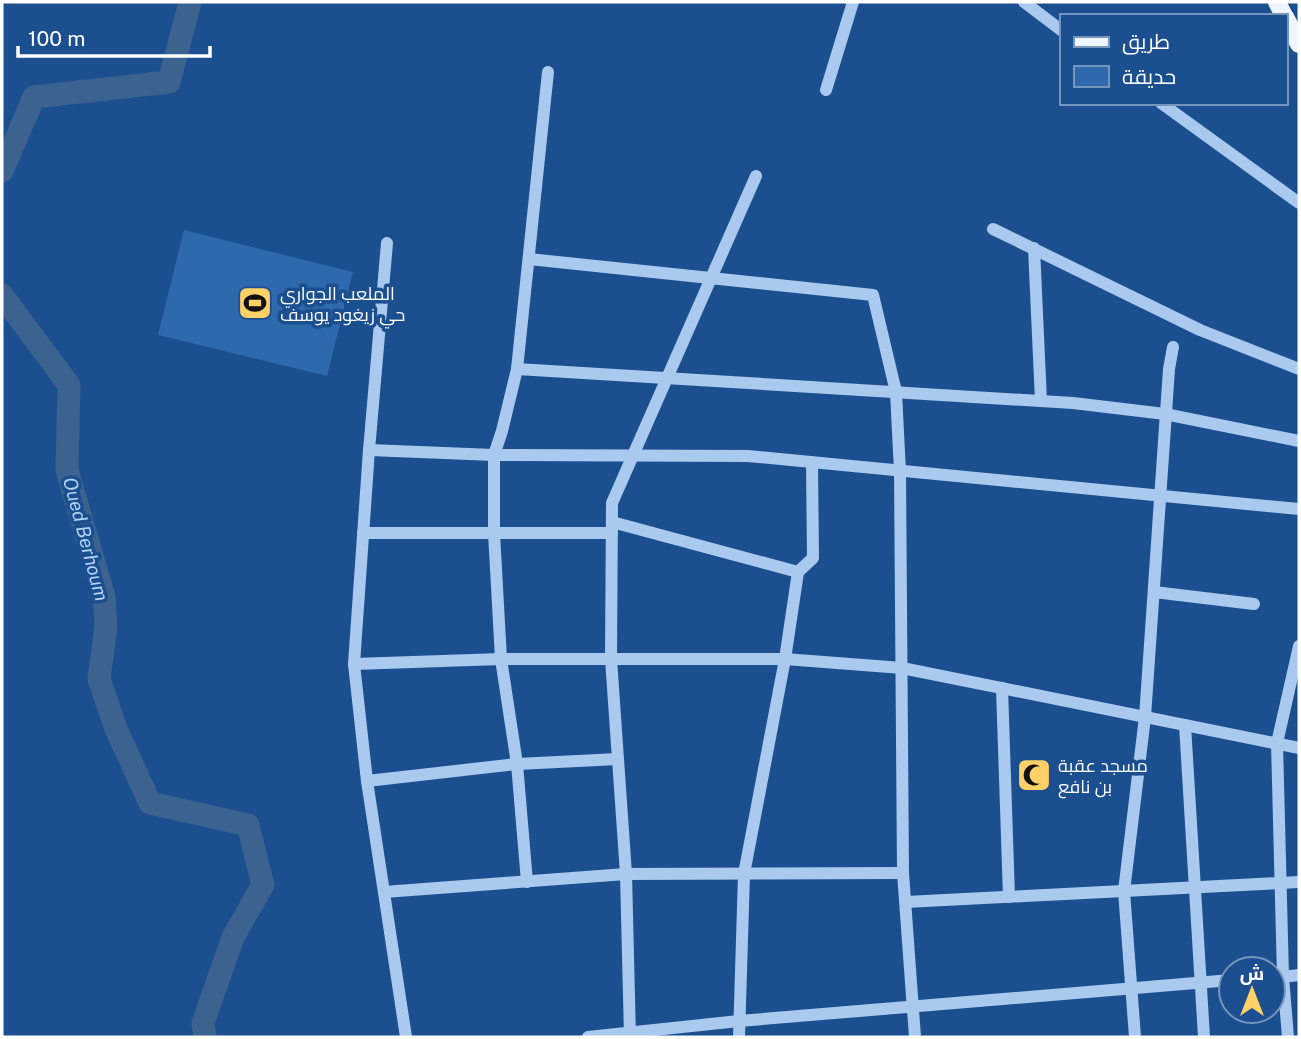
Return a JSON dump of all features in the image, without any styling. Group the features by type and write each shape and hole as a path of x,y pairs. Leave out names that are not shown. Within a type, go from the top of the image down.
{"main road":[{"path":"1287,21 1299,44"}],"street":[{"path":"826,90 853,2"},
{"path":"1024,2 1060,29"},
{"path":"527,882 517,764 501,659 494,533 494,455 517,369 548,72"},
{"path":"1164,105 1299,203"},
{"path":"629,1035 626,874 611,659 611,503 756,176"},
{"path":"993,229 1200,330 1299,369"},
{"path":"387,243 354,664 367,781 406,1037"},
{"path":"1034,248 1041,401"},
{"path":"529,259 873,295 896,392 900,472 903,873 915,1037"},
{"path":"1135,1037 1124,891 1145,717 1173,347"},
{"path":"517,369 1041,401 1166,414 1299,441"},
{"path":"369,450 494,455 748,456 1299,509"},
{"path":"739,1037 744,874 785,659 798,572 813,558 812,463"},
{"path":"363,533 494,533 611,527 798,572"},
{"path":"1154,592 1254,604"},
{"path":"1279,955 1282,883 1277,743 1299,646"},
{"path":"354,664 501,659 785,659 902,668 1299,748"},
{"path":"1002,688 1009,897"},
{"path":"1185,725 1204,1037"},
{"path":"367,781 517,764 618,759"},
{"path":"384,892 626,874 903,873"},
{"path":"906,902 1299,882"},
{"path":"588,1037 629,1035 739,1021 1217,981"}],"green space":[{"name":"الملعب الجواري حي زيغود يوسف","path":"184,230 353,272 327,376 158,335"}],"waterway":[{"name":"Oued Berhoum","path":"2,171 34,97 169,82 190,2"},
{"name":"Oued Berhoum","path":"2,295 69,385 67,470 104,597 106,626 99,679 116,729 150,803 248,825 263,885 233,937 203,1023 205,1037"}],"place":[{"name":"الملعب الجواري حي زيغود يوسف","path":"255,303"},
{"name":"مسجد عقبة بن نافع","path":"1034,775"}]}
